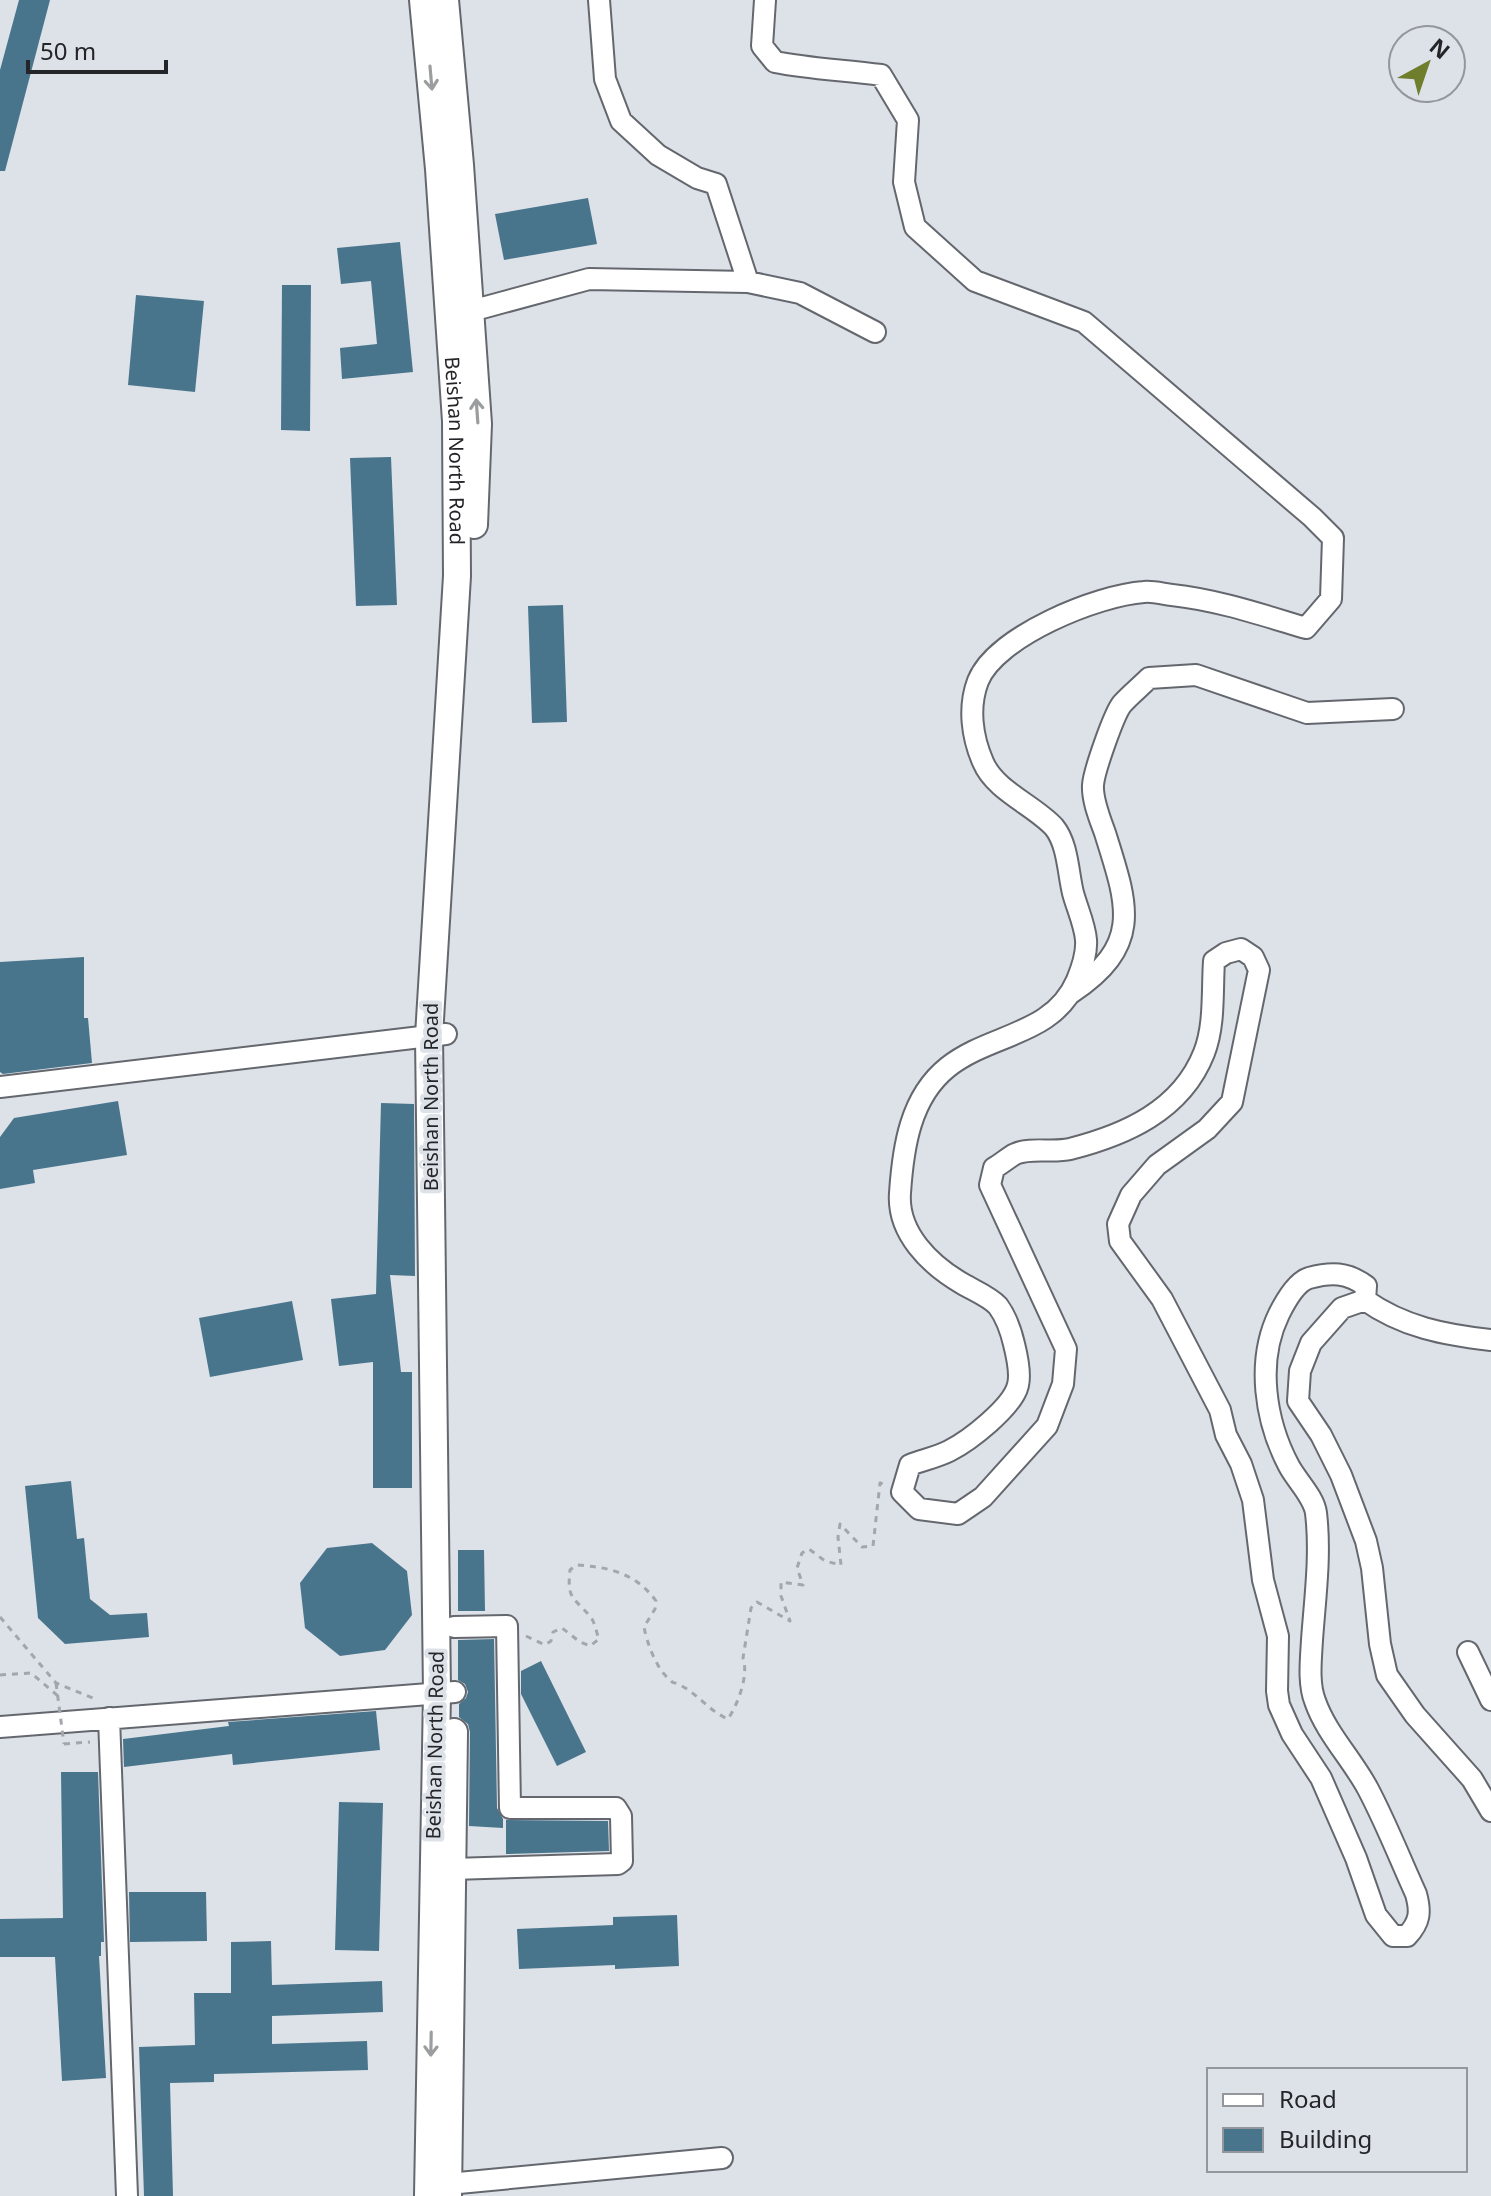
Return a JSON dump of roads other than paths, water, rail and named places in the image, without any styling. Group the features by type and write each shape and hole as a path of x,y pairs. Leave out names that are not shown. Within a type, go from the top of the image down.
{"main road":[{"name":"Beishan North Road","path":"423,0 439,169 457,468 457,576 438,1035 446,1693 452,1869 441,2192"},
{"name":"Beishan North Road","path":"441,2192 446,1693 454,1627 438,1035 478,424 445,0"}],"street":[{"path":"599,0 605,79 621,121 658,155 697,178 716,184 748,282"},
{"path":"765,0 762,46 775,62 881,75 908,120 904,182 915,227 975,281 1084,322 1333,538 1331,599 1306,628 1205,598 1144,592 1074,609 1049,622 1021,637 996,656 979,679 972,709 974,739 984,767 1007,790 1056,829 1067,858 1086,941 1083,966 1071,993 1052,1016 997,1040 948,1067 929,1089 915,1113 903,1146 899,1207 908,1233 946,1274 996,1304 1011,1330 1018,1358 1018,1385 1005,1410 951,1451 910,1465 902,1492 919,1509 958,1514 983,1497 1047,1426 1063,1384 1066,1349 990,1185 994,1168 1017,1153 1066,1150 1121,1134 1146,1122 1169,1103 1191,1077 1204,1052 1211,1020 1214,961 1226,953 1241,949 1253,957 1259,970 1232,1102 1207,1129 1157,1165 1140,1185 1124,1207 1118,1224 1120,1241 1162,1299 1220,1410 1226,1435 1241,1464 1253,1500 1263,1580 1278,1636 1279,1705 1292,1734 1321,1778 1356,1858 1376,1915 1393,1936 1407,1936 1417,1925 1420,1911 1416,1894 1368,1789 1313,1697 1311,1664 1318,1539 1315,1508 1288,1464 1265,1389 1273,1327 1286,1301 1304,1280 1330,1273 1353,1276 1366,1286 1365,1300"},
{"path":"471,311 589,279 748,282 800,293 875,332"},
{"path":"1071,993 1096,977 1114,955 1126,926 1117,870 1099,816 1093,785 1120,707 1149,678 1196,675 1307,713 1393,709"},
{"path":"0,1087 438,1035"},
{"path":"1365,1300 1387,1316 1446,1335 1491,1340"},
{"path":"1365,1300 1342,1308 1311,1343 1300,1371 1298,1401 1321,1435 1341,1475 1366,1541 1387,1675 1415,1715 1472,1779 1491,1811"},
{"path":"452,1869 618,1864 622,1861 621,1816 616,1808 510,1808 507,1626 454,1627"},
{"path":"1468,1652 1491,1700"},
{"path":"1,1720 109,1718 446,1693"},
{"path":"109,1718 127,2196"},
{"path":"441,2192 722,2158"}]}
